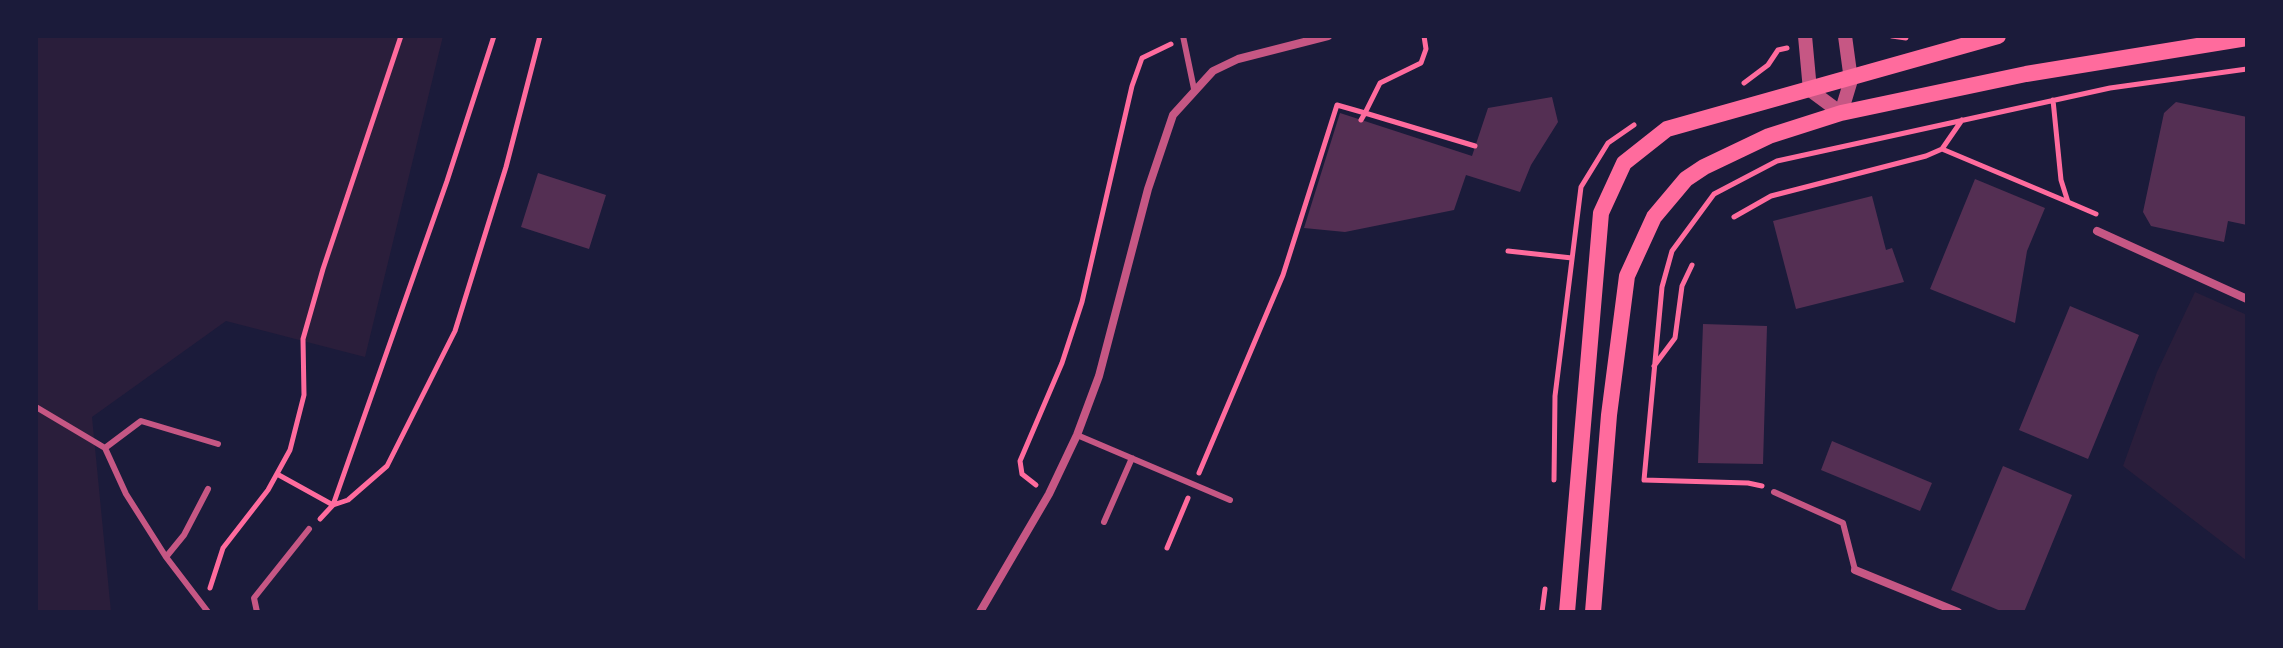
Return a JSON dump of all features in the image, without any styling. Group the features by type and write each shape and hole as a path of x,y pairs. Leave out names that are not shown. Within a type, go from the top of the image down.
{"main road":[{"path":"1567,612 1601,213 1624,163 1667,129 1851,80 1998,36"},
{"path":"1593,612 1621,303 1639,243 1671,194 1704,167 1769,136 1841,113 2026,74 2247,38"}],"street":[{"path":"980,612 1049,494 1077,435 1099,376 1148,189 1173,115 1213,71 1238,59 1328,36"},
{"path":"1805,36 1810,90 1841,113 1851,80 1845,36"},
{"path":"2097,231 2247,299"},
{"path":"1855,570 1958,612"}],"lane":[{"path":"1183,37 1194,89"},
{"path":"36,407 105,448 126,494 166,557 208,612"},
{"path":"105,448 141,421 218,444"},
{"path":"1077,435 1230,500"},
{"path":"1104,522 1132,458"},
{"path":"166,557 184,535 208,489"},
{"path":"1774,492 1843,523 1855,570"},
{"path":"257,612 254,598 309,529"}],"path":[{"path":"201,605 223,548 277,474 290,450 304,395 303,339 401,36"},
{"path":"309,529 333,505 447,181 494,36"},
{"path":"277,474 333,505 348,500 387,466 455,331 506,167 540,36"},
{"path":"1361,120 1380,83 1421,63 1426,49 1424,36"},
{"path":"1892,36 1915,36"},
{"path":"1049,494 1022,474 1020,461 1062,363 1082,302 1117,147 1142,58 1183,37"},
{"path":"1774,492 1748,483 1644,480 1662,287 1672,251 1714,194 1777,161 2110,88 2247,69"},
{"path":"1734,217 1771,196 1942,149 2068,202 2061,180 2053,100"},
{"path":"1198,474 1283,275 1337,105 1475,146"},
{"path":"1942,149 1963,118"},
{"path":"1508,251 1572,258"},
{"path":"1654,367 1675,338 1682,286 1692,265"},
{"path":"1167,548 1188,498"}],"shaded area":[{"path":"36,36 443,36 365,357 226,321 92,417 111,612 36,612"},
{"path":"2195,292 2247,315 2247,561 2123,466 2157,372"}],"building":[{"path":"1552,97 1558,122 1531,165 1520,192 1466,175 1454,210 1345,232 1304,228 1340,113 1472,156 1488,108"},
{"path":"2176,102 2247,117 2247,225 2228,221 2224,242 2151,226 2143,212 2164,113"},
{"path":"538,173 606,195 589,249 521,227"},
{"path":"1975,179 2045,208 2027,251 2015,323 1930,289"},
{"path":"1872,196 1886,250 1892,248 1904,282 1796,309 1773,221"},
{"path":"2070,306 2139,335 2088,459 2019,430"},
{"path":"1703,324 1767,326 1763,464 1698,463"},
{"path":"1832,441 1932,483 1920,511 1821,470"},
{"path":"2003,466 2072,495 2024,612 2003,612 1951,590"}]}
